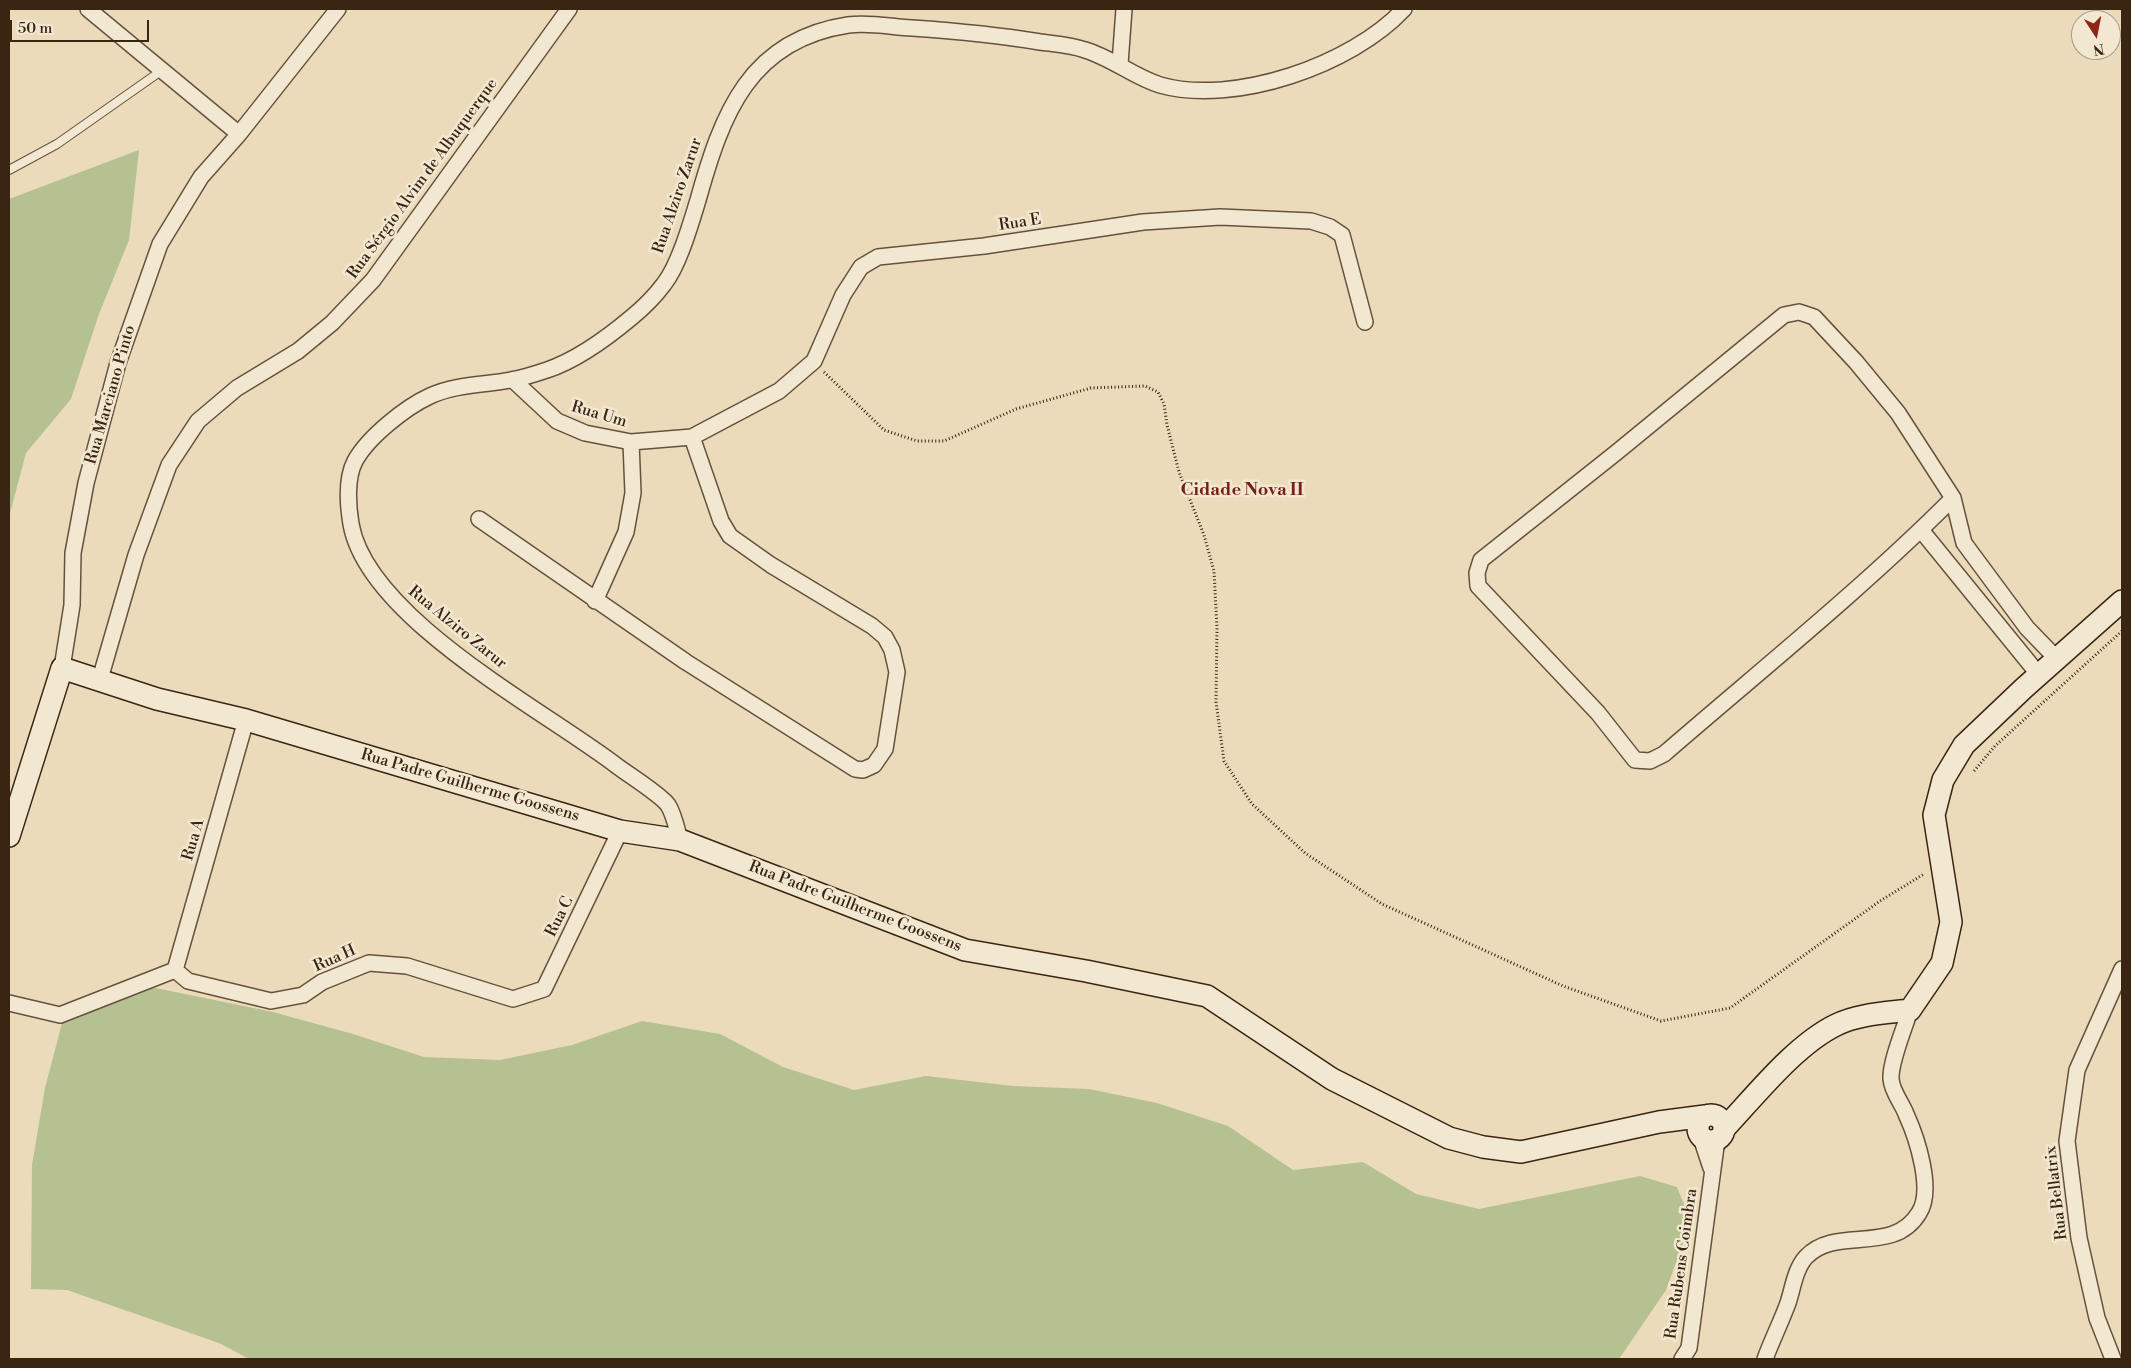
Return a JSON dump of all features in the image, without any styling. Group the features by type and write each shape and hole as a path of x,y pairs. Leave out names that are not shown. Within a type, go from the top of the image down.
{"street":[{"path":"88,9 160,71 238,134"},
{"name":"Rua Marciano Pinto","path":"9,836 62,668 72,604 73,553 86,483 118,364 160,244 202,177 338,9"},
{"name":"Rua Sérgio Alvim de Albuquerque","path":"100,679 136,555 169,465 198,421 237,388 305,345 332,323 373,280 569,9"},
{"path":"1120,64 1124,9"},
{"name":"Rua Alziro Zarur","path":"680,840 668,805 605,757 487,677 400,607 365,564 352,528 348,495 353,464 372,439 399,416 432,395 471,384 513,380 551,369 587,350 634,316 666,282 690,227 718,134 743,85 768,60 798,40 824,30 855,24 989,33 1084,49 1120,64 1156,84 1192,91 1239,89 1316,67 1361,44 1404,9"},
{"name":"Rua E","path":"692,437 779,391 814,361 843,295 861,267 878,257 984,246 1143,222 1220,217 1311,221 1330,227 1342,235 1365,322"},
{"path":"1953,498 1921,530 1664,754 1650,761 1635,760 1598,713 1478,586 1477,573 1481,560 1617,452 1784,315 1799,312 1814,317 1856,362 1898,413 1953,498 1964,543 2027,628 2057,659"},
{"name":"Rua Um","path":"513,380 557,421 585,433 631,442 692,437"},
{"path":"479,519 595,601 686,662 855,769 864,770 874,765 885,749 897,672 892,650 885,637 872,626 771,566 730,536 721,521 692,437"},
{"path":"595,601 626,532 633,493 631,442"},
{"path":"1921,530 2039,675"},
{"path":"1765,1359 1788,1303 1800,1265 1808,1256 1819,1248 1840,1242 1887,1237 1910,1224 1920,1213 1925,1180 1921,1159 1906,1113 1895,1094 1891,1079 1910,1010 1942,962 1951,922 1934,815 1943,780 1964,745 2122,601"},
{"name":"Rua Padre Guilherme Goossens","path":"62,668 157,699 246,720 620,830 680,840 964,950 1086,970 1207,996 1332,1079 1449,1138 1483,1148 1522,1152 1659,1122 1710,1128"},
{"name":"Rua A","path":"175,970 246,720"},
{"name":"Rua C","path":"513,999 544,990 620,830"},
{"name":"Rua H","path":"175,970 188,981 271,1001 303,995 322,982 370,963 407,966 513,999"},
{"name":"Rua Bellatrix","path":"2112,1359 2097,1318 2079,1238 2068,1141 2077,1070 2119,986 2122,969"},
{"path":"9,1003 60,1015 175,970"},
{"path":"1710,1128 1764,1086 1806,1045 1836,1025 1868,1015 1910,1010"},
{"name":"Rua Rubens Coimbra","path":"1682,1359 1688,1348 1712,1172 1710,1128"}],"lane":[{"path":"9,170 57,144 160,71"}],"path":[{"path":"814,361 884,430 917,441 944,441 1016,409 1091,388 1145,386 1158,392 1164,404 1166,425 1179,472 1204,535 1214,571 1218,628 1216,702 1224,761 1252,804 1305,853 1382,904 1563,986 1661,1021 1730,1008 1880,901 1941,863"},
{"path":"1971,776 1994,746 2122,632"}],"green space":[{"path":"139,150 129,240 99,314 71,399 26,453 9,517 9,199"},
{"path":"136,984 273,1012 353,1034 424,1057 500,1060 572,1045 642,1021 720,1034 783,1067 854,1090 926,1076 1013,1086 1089,1089 1157,1103 1228,1126 1293,1170 1363,1162 1416,1194 1479,1209 1640,1176 1677,1187 1691,1222 1666,1290 1619,1359 249,1359 219,1343 67,1290 31,1289 32,1165 45,1088 66,1008"}],"district":[{"name":"Cidade Nova II","path":"1242,491"}]}
